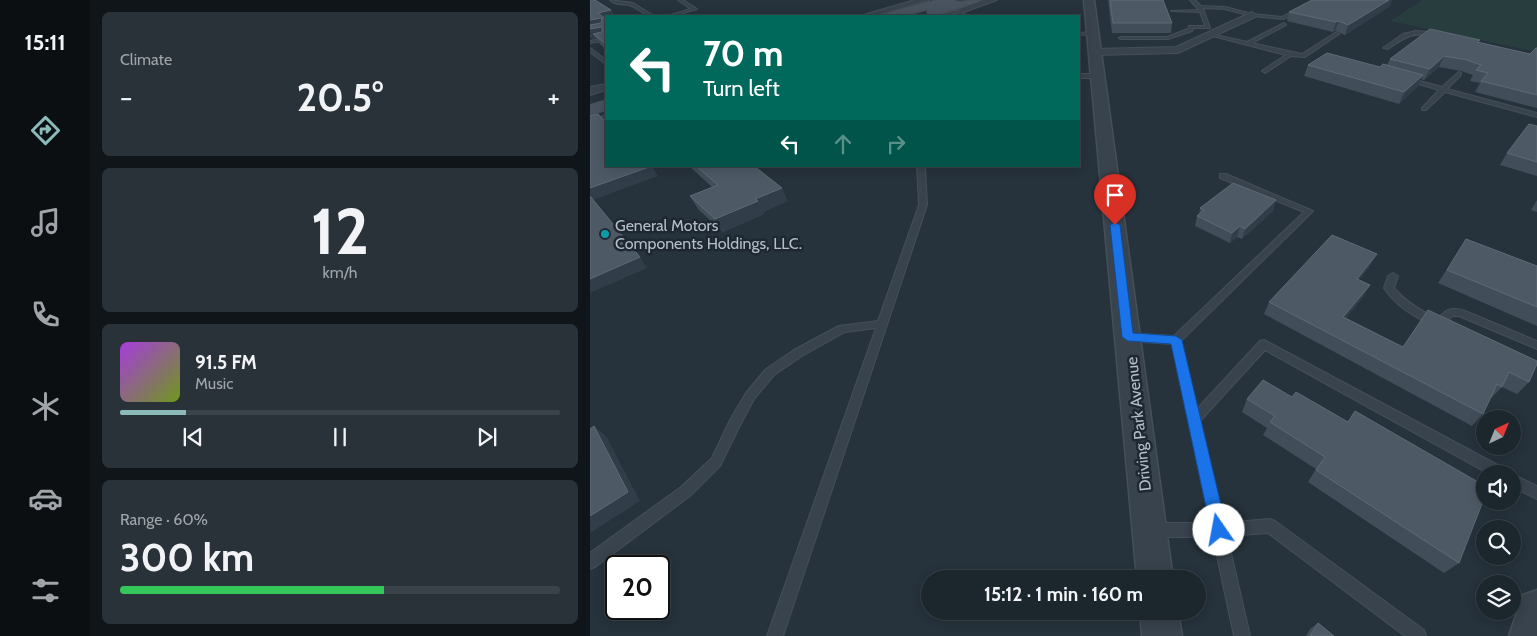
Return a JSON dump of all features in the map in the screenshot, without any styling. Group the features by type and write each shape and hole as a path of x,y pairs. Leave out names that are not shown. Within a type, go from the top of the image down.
{"main road":[{"path":"895,15 950,0"},
{"path":"921,15 974,0"},
{"path":"590,100 605,96"},
{"path":"590,110 605,105"}],"street":[{"path":"869,15 925,0"},
{"path":"958,11 993,0"},
{"name":"Driving Park Avenue","path":"1089,0 1088,76 1128,337 1154,570"},
{"path":"1089,40 1168,52 1186,47 1212,31 1252,15"},
{"path":"590,91 605,86"},
{"path":"1529,636 1537,609"},
{"path":"1160,620 1162,636"}],"lane":[{"path":"612,0 616,3 632,2 651,15"},
{"path":"679,15 695,9 680,0"},
{"path":"1192,0 1200,9 1212,31"},
{"path":"1173,12 1225,8 1252,15 1283,18 1319,0"},
{"path":"944,15 958,11 966,15"},
{"path":"1247,44 1284,24"},
{"path":"1121,38 1168,38 1190,30 1190,25 1247,44 1289,55 1303,56 1338,34"},
{"path":"1386,48 1404,34 1413,31 1445,36"},
{"path":"590,42 605,39"},
{"path":"590,50 605,61"},
{"path":"1265,71 1289,55"},
{"path":"1424,109 1459,74"},
{"path":"1397,76 1537,115"},
{"path":"590,122 605,117"},
{"path":"776,636 923,205 921,167"},
{"path":"1128,337 1176,340 1309,211 1223,176"},
{"path":"1393,276 1389,288 1398,301 1412,311 1444,326 1446,314 1452,311 1461,313 1537,345"},
{"path":"590,562 686,491 716,462 750,396 770,372 798,353 843,329 881,324"},
{"path":"1176,340 1242,636"},
{"path":"1194,420 1264,344 1486,465"},
{"path":"1521,485 1537,493"},
{"path":"1150,530 1219,530 1270,526 1418,636"}],"green space":[{"path":"1422,0 1537,0 1537,52 1390,21"}],"building":[{"path":"590,0 595,0 611,10 598,13 605,18 605,43 593,34 602,32 602,27 590,29 590,25 601,23 602,18 590,20"},
{"path":"1110,0 1163,0 1172,23 1113,23"},
{"path":"1312,0 1389,0 1348,25 1339,21 1336,22 1289,12"},
{"path":"1430,29 1530,54 1537,48 1537,95 1481,81 1488,73 1476,70 1481,65 1467,60 1444,56 1430,69 1390,59"},
{"path":"1327,53 1380,67 1383,64 1423,75 1404,92 1308,65"},
{"path":"598,114 605,121 605,167 649,167 590,188 590,116"},
{"path":"1529,124 1537,126 1537,162 1507,153"},
{"path":"697,167 755,167 782,188 755,199 758,201 715,219 690,196 718,185"},
{"path":"1233,183 1276,200 1245,229 1240,226 1232,233 1197,216 1204,210 1200,208"},
{"path":"590,196 640,257 590,279"},
{"path":"1332,235 1377,254 1357,279 1370,285 1343,317 1403,347 1428,310 1537,361 1537,364 1529,382 1509,372 1502,387 1497,384 1485,410 1476,410 1269,302"},
{"path":"1466,239 1537,266 1537,307 1447,270"},
{"path":"1263,380 1292,397 1296,392 1348,422 1355,411 1476,481 1476,510 1480,510 1459,563 1316,470 1325,457 1270,422 1275,416 1247,399"},
{"path":"594,426 628,492 590,516 590,429"},
{"path":"1318,623 1334,636 1310,636"}],"place":[{"name":"General Motors Components Holdings, LLC.","path":"605,234"}],"route":[{"path":"1115,225 1128,337 1176,340 1219,530"}]}
